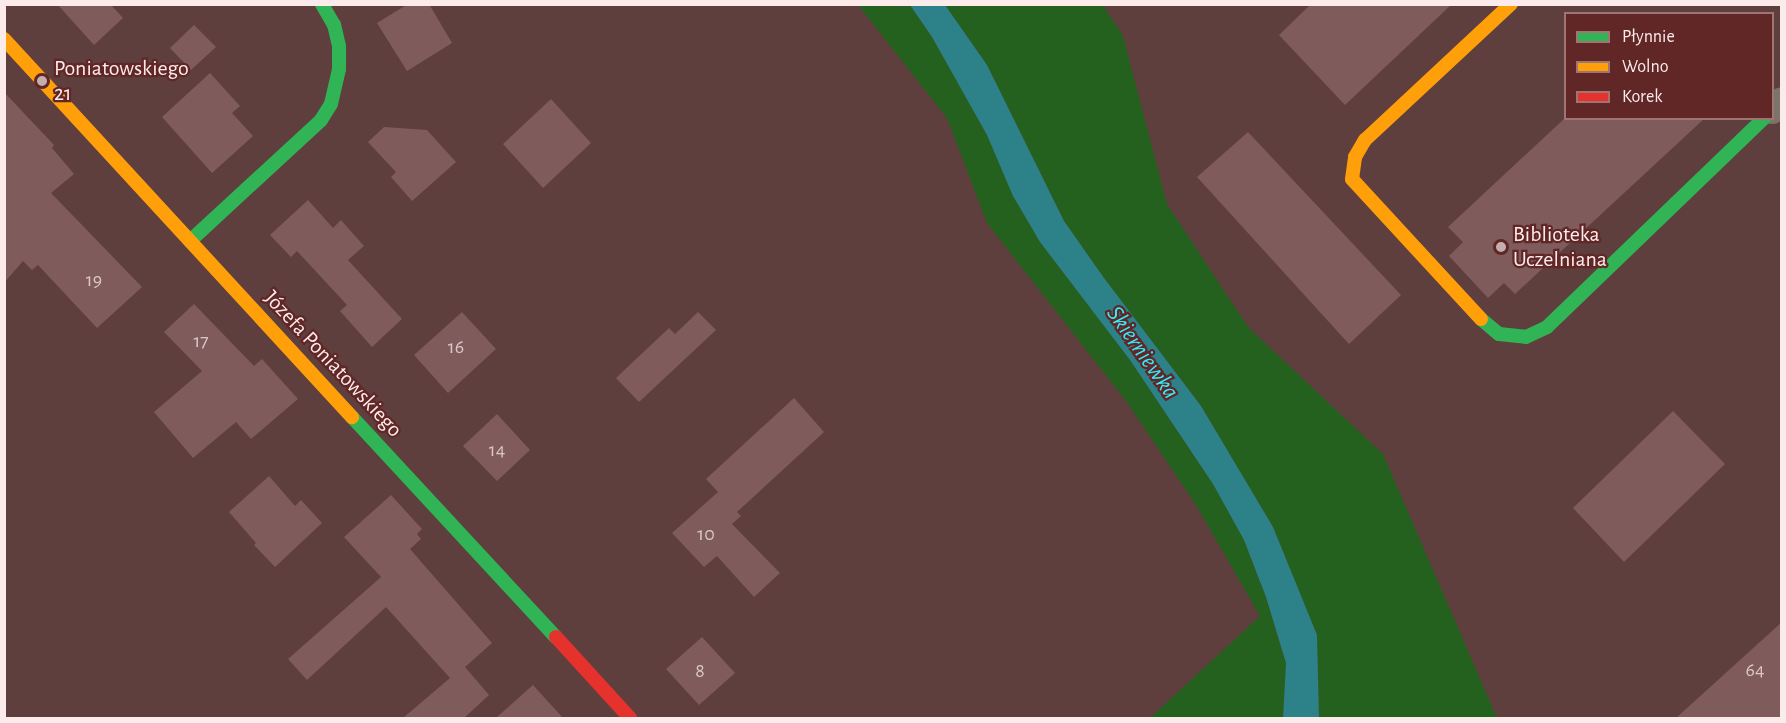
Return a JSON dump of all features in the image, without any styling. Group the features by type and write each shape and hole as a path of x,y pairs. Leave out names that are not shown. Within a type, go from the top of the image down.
{"street":[{"path":"190,241 321,120 331,104 339,69 339,46 334,25 322,4"},
{"path":"1511,4 1365,140 1355,157 1352,179 1483,321 1499,334 1526,337 1547,327 1762,120"},
{"name":"Józefa Poniatowskiego","path":"4,39 630,718"}],"green space":[{"path":"858,5 910,5 932,37 987,135 1013,196 1040,242 1130,360 1213,484 1244,540 1266,597 1286,663 1283,718 1150,718 1260,616 1196,505 1126,401 987,223 947,118"},
{"path":"945,5 1103,5 1123,36 1167,204 1248,327 1383,454 1497,718 1319,718 1317,635 1273,527 1201,406 1064,221 987,65"}],"water":[{"name":"Skierniewka","path":"910,5 945,5 987,65 1064,221 1201,406 1273,527 1317,635 1319,718 1283,718 1286,663 1266,597 1244,540 1213,484 1130,360 1040,242 1013,196 987,135 932,37"}],"building":[{"path":"57,4 110,4 123,18 94,45"},
{"path":"408,4 429,4 452,43 407,71 377,23"},
{"path":"1311,4 1452,4 1345,105 1279,35"},
{"path":"194,25 216,47 191,70 170,48"},
{"path":"210,73 240,106 232,113 253,136 212,173 162,117"},
{"path":"4,92 54,145 52,148 74,174 51,193 142,287 97,328 38,265 32,270 23,261 4,283"},
{"path":"551,99 591,143 543,188 503,144"},
{"path":"1564,119 1703,120 1515,294 1504,283 1488,298 1449,256 1463,242 1448,227"},
{"path":"384,127 427,130 456,162 412,201 391,177 396,172 368,142"},
{"path":"1248,132 1401,295 1349,344 1197,177"},
{"path":"308,200 333,228 341,220 364,246 348,260 402,319 372,347 340,311 347,305 297,251 291,257 270,235"},
{"path":"194,304 254,366 262,359 298,399 251,439 236,422 193,458 154,412 202,371 164,332"},
{"path":"462,312 496,349 448,393 414,355"},
{"path":"698,312 716,330 639,402 616,378 669,328 675,334"},
{"path":"794,398 824,432 737,512 741,516 732,524 780,573 754,597 717,556 704,567 672,533 718,492 706,479"},
{"path":"1673,411 1725,464 1624,562 1573,508"},
{"path":"497,414 530,450 497,481 463,446"},
{"path":"269,476 295,506 301,500 322,523 275,567 254,545 256,543 229,512"},
{"path":"391,495 422,529 417,534 421,539 410,549 492,643 465,667 489,695 464,718 403,718 450,678 386,607 307,680 288,659 381,577 344,537"},
{"path":"1782,622 1782,718 1676,718"},
{"path":"702,637 735,673 699,705 666,669"},
{"path":"533,685 563,718 496,718"}],"traffic: fast":[{"path":"190,241 321,120 331,104 339,69 339,46 334,25 322,4"},
{"path":"1481,319 1499,334 1526,337 1547,327 1762,120"},
{"path":"352,417 556,637"}],"traffic: slow":[{"path":"1481,319 1352,179 1355,157 1365,140 1511,4"},
{"path":"4,39 352,417"}],"traffic: jam":[{"path":"556,637 630,718"}],"place":[{"name":"Poniatowskiego 21","path":"42,81"},
{"name":"Biblioteka Uczelniana","path":"1501,247"}]}
